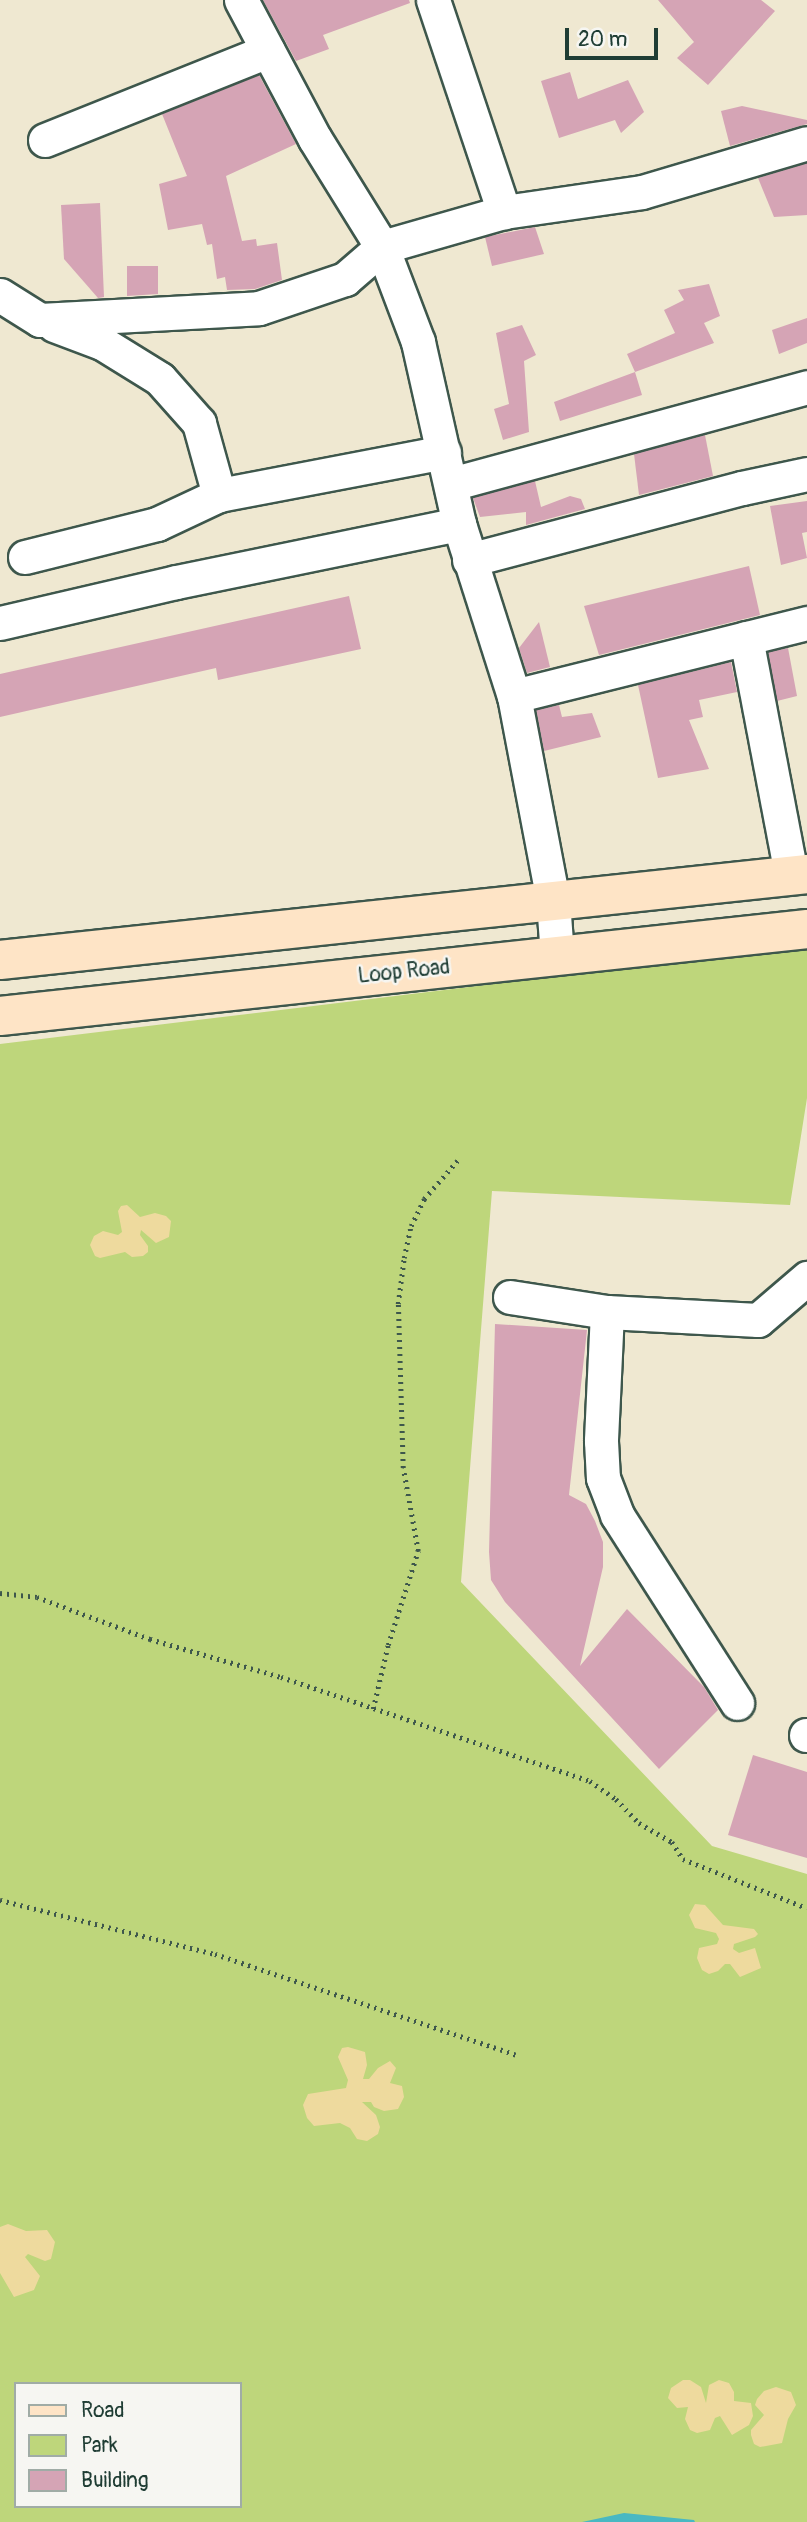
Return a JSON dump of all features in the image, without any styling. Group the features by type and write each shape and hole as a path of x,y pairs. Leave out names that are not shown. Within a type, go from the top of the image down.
{"main road":[{"path":"0,960 799,875"},
{"name":"Loop Road","path":"0,1016 807,929"}],"street":[{"path":"241,0 315,139 382,247 418,342 459,524 514,696 553,901 557,956"},
{"path":"433,0 503,212"},
{"path":"45,140 268,51"},
{"path":"24,317 259,308 345,279 382,247 503,212 642,192 807,143"},
{"path":"0,295 24,317 102,342 160,379 199,423 219,495"},
{"path":"451,484 807,387"},
{"path":"25,557 157,524 219,495 444,452"},
{"path":"469,560 742,488 807,474"},
{"path":"0,623 176,582 459,524"},
{"path":"514,696 807,623"},
{"path":"746,638 799,875"},
{"path":"510,1297 607,1312 758,1320 807,1278"},
{"path":"607,1312 601,1441 603,1478 617,1515 737,1703"}],"path":[{"path":"373,1709 388,1645 418,1551 403,1468 398,1304 404,1258 411,1226 424,1199 458,1160"},
{"path":"0,1593 37,1597 150,1639 281,1677 590,1782 616,1799 639,1823 672,1842 683,1860 807,1908"},
{"path":"0,1900 215,1954 516,2056"}],"green space":[{"path":"807,946 807,1098 790,1205 492,1191 461,1582 712,1846 807,1874 807,2522 0,2522 0,1044"}],"sand":[{"path":"127,1205 140,1217 155,1213 166,1216 171,1221 169,1237 156,1243 141,1230 140,1235 148,1246 148,1252 143,1256 132,1257 125,1252 100,1258 95,1256 90,1245 94,1236 103,1231 118,1235 122,1232 118,1211 121,1206"},
{"path":"695,1904 705,1905 723,1925 754,1929 758,1934 755,1937 734,1944 733,1949 739,1953 755,1948 761,1968 740,1977 730,1964 725,1964 718,1971 709,1974 702,1970 697,1958 699,1948 717,1944 719,1939 716,1933 695,1928 689,1915"},
{"path":"342,2048 365,2052 367,2065 363,2079 369,2079 378,2068 390,2061 396,2068 390,2083 402,2086 404,2097 398,2109 384,2111 374,2107 371,2102 362,2102 376,2115 380,2127 378,2134 367,2141 357,2139 350,2128 340,2123 314,2126 307,2118 303,2105 308,2094 346,2088 348,2080 338,2057"},
{"path":"8,2224 26,2231 47,2230 55,2242 51,2259 45,2261 28,2254 25,2257 40,2276 34,2290 14,2297 0,2273 0,2227"},
{"path":"683,2380 690,2380 701,2387 706,2403 709,2385 719,2380 729,2383 734,2392 734,2401 751,2403 753,2416 749,2425 732,2435 720,2416 715,2418 710,2430 697,2433 690,2430 685,2419 688,2407 677,2408 668,2398 671,2388"},
{"path":"776,2387 791,2392 796,2405 788,2419 782,2443 760,2447 754,2444 751,2430 764,2415 755,2405 764,2391"}],"water":[{"path":"624,2513 694,2520 695,2522 582,2522"}],"building":[{"path":"263,0 409,0 410,3 323,35 329,49 296,61"},
{"path":"658,0 761,0 775,11 708,85 677,58 694,42"},
{"path":"570,72 578,99 628,80 644,112 621,133 615,120 559,138 541,81"},
{"path":"259,75 296,144 226,176 242,241 256,239 257,246 277,243 282,280 255,289 227,290 225,277 217,279 212,244 207,245 202,224 168,230 159,184 187,176 162,114"},
{"path":"742,106 807,120 807,124 730,146 721,111"},
{"path":"807,163 807,215 774,217 758,178"},
{"path":"100,203 104,297 98,298 64,259 61,205"},
{"path":"535,227 544,254 492,266 485,237"},
{"path":"127,266 158,266 158,294 127,296"},
{"path":"709,284 720,316 704,323 714,343 635,372 627,354 675,333 664,310 684,300 678,290"},
{"path":"807,318 807,343 779,354 772,330"},
{"path":"522,325 536,355 524,361 529,432 503,440 494,409 509,404 496,333"},
{"path":"635,372 642,395 560,421 554,402"},
{"path":"705,435 713,476 639,495 634,454"},
{"path":"535,481 541,507 570,496 581,499 585,509 526,525 526,512 480,517 473,498"},
{"path":"807,501 807,532 802,533 807,558 781,565 770,506"},
{"path":"749,566 760,615 599,655 584,606"},
{"path":"349,596 361,649 218,680 216,668 0,717 0,674"},
{"path":"539,622 550,667 527,673 519,648"},
{"path":"788,648 797,696 777,701 768,652"},
{"path":"731,662 737,692 699,700 703,717 689,720 709,769 658,778 638,685"},
{"path":"559,705 562,717 592,713 601,737 544,751 536,710"},
{"path":"495,1324 587,1330 569,1495 586,1504 595,1521 603,1542 603,1567 580,1666 627,1609 704,1687 718,1710 659,1769 505,1602 491,1580 489,1552"},
{"path":"753,1755 807,1772 807,1858 728,1835"}]}
